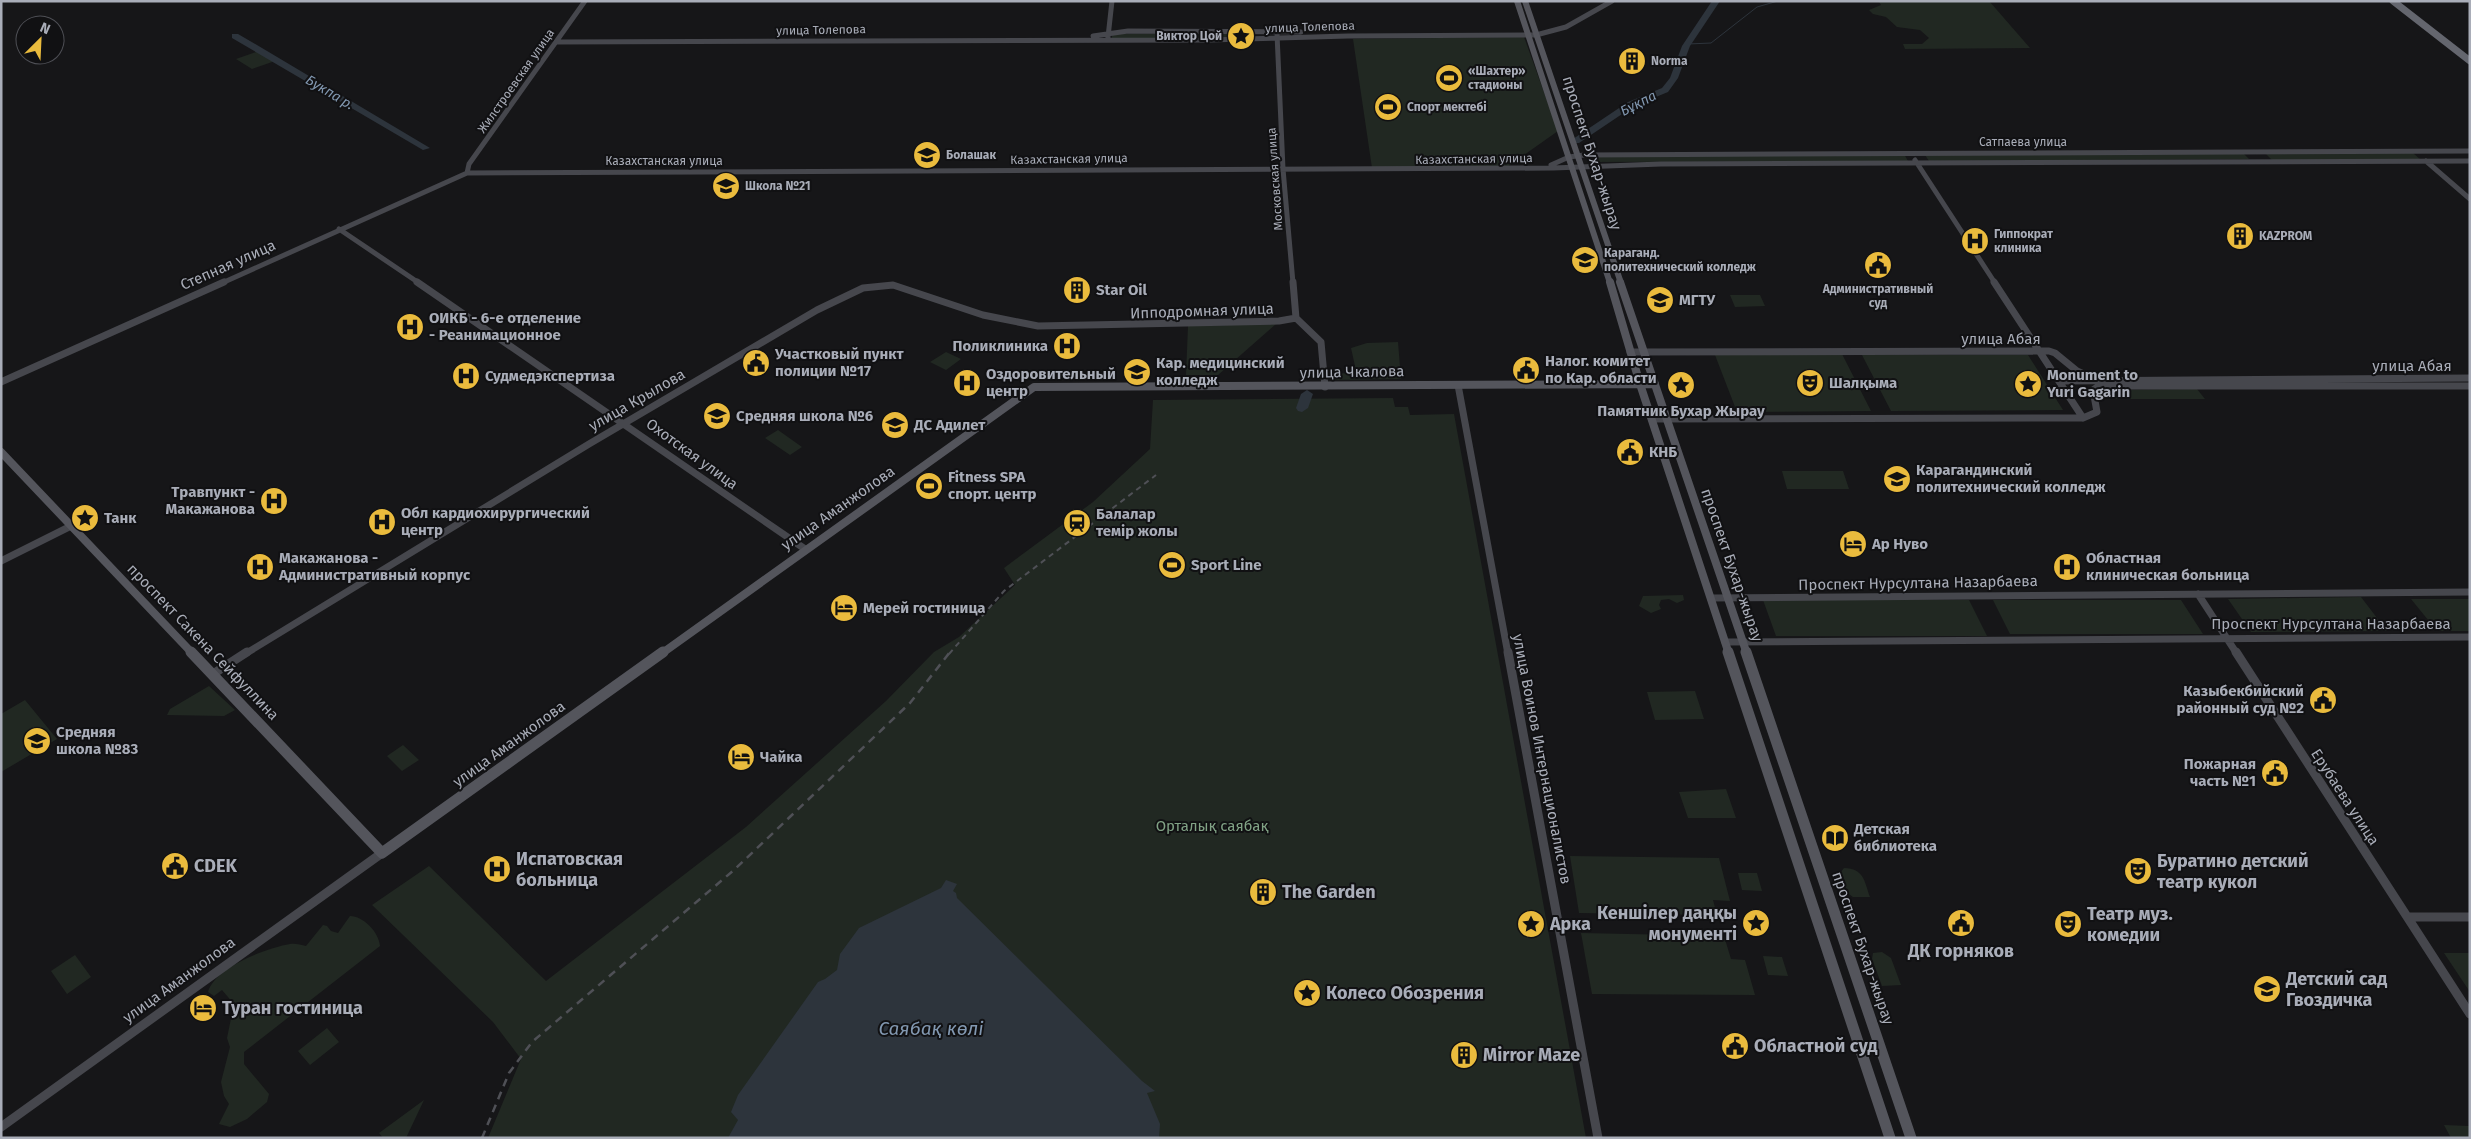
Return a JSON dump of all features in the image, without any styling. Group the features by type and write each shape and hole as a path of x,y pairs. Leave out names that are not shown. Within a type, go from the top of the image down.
{"highway":[{"path":"2393,1 2470,61"}],"main road":[{"name":"Жилстроевская улица","path":"466,173 469,164 585,1"},
{"path":"1109,39 1112,1"},
{"name":"проспект Бухар-жырау","path":"1517,1 1531,33 1644,352 1911,1138"},
{"name":"проспект Бухар-жырау","path":"1525,1 1531,33"},
{"name":"улица Толепова","path":"556,42 1109,39 1277,35 1531,33 1553,31 1566,27 1612,1"},
{"name":"улица Толепова","path":"1086,39 1108,33 1277,35"},
{"name":"Московская улица","path":"1277,35 1283,169 1296,318"},
{"path":"2416,151 2470,199"},
{"name":"Сатпаева улица","path":"1573,156 2470,151"},
{"path":"1910,153 2083,418"},
{"path":"1531,168 1556,164 1573,156"},
{"name":"Сатпаева улица","path":"1577,167 1592,165 2470,161"},
{"name":"проспект Бухар-жырау","path":"1577,167 1640,384 1890,1138"},
{"name":"Казахстанская улица","path":"466,173 1577,167"},
{"name":"Степная улица","path":"1,382 466,173"},
{"name":"Охотская улица","path":"339,229 625,423 706,483 806,549"},
{"name":"улица Крылова","path":"213,674 311,611 625,423 835,300 868,286 893,285 1018,324 1109,326"},
{"path":"1296,318 1316,335 1321,342 1325,386"},
{"name":"Ипподромная улица","path":"1109,326 1279,321 1296,318"},
{"name":"улица Абая","path":"1630,352 2041,351 2055,353 2077,371 2099,383 2470,386"},
{"name":"улица Абая","path":"2099,383 2173,379 2470,378"},
{"path":"2062,384 2099,383"},
{"path":"1652,420 2083,418 2097,412 2094,390 2099,383"},
{"name":"улица Чкалова","path":"1034,388 1655,384"},
{"name":"улица Воинов Интернационалистов","path":"1458,385 1598,1138"},
{"name":"улица Аманжолова","path":"1,1127 806,549 1034,388"},
{"name":"проспект Сакена Сейфуллина","path":"1,452 382,853"},
{"path":"1,561 71,526"},
{"name":"Проспект Нурсултана Назарбаева","path":"1712,598 2470,592"},
{"name":"Ерубаева улица","path":"2198,594 2470,1014"},
{"name":"Проспект Нурсултана Назарбаева","path":"1725,642 2470,637"},
{"path":"2408,917 2470,917"}],"green space":[{"path":"1815,1 1990,2 2030,48 1905,49 1903,44 1922,44 1929,38 1920,30 1897,27 1886,17 1873,14 1869,10 1881,5 1879,2"},
{"path":"1247,33 1247,38 1112,38 1112,34"},
{"name":"«Шахтер» стадионы","path":"1524,37 1558,131 1507,167 1372,168 1353,39"},
{"path":"259,51 275,61 252,69 236,59"},
{"path":"2243,153 2249,159 1929,161 1925,155"},
{"path":"2265,153 2413,153 2421,160 2272,160"},
{"path":"1904,154 1908,161 1588,162 1586,156"},
{"path":"1730,295 1760,295 1765,306 1735,307"},
{"path":"1276,324 1218,375 1186,375 1188,326"},
{"path":"1398,342 1401,379 1330,380 1329,374 1348,373 1355,366 1351,348 1367,343"},
{"path":"946,352 961,359 946,370 930,362"},
{"path":"1842,354 1871,411 1737,412 1715,355"},
{"path":"1862,355 2028,355 2063,410 1891,411"},
{"path":"2197,389 2205,399 2115,399 2109,390"},
{"name":"Орталық саябақ","path":"1393,398 1395,407 1408,407 1410,415 1454,414 1586,1138 488,1138 521,1059 493,1022 372,905 429,866 546,981 746,827 886,701 934,652 959,637 1015,585 1004,568 1093,502 1150,449 1153,400"},
{"path":"778,430 802,447 790,455 765,438"},
{"path":"1782,471 1843,471 1849,489 1787,489"},
{"path":"1683,595 1684,600 1677,603 1669,599 1661,600 1659,605 1661,609 1651,613 1639,606 1643,596"},
{"path":"2361,597 2387,631 2251,632 2228,599"},
{"path":"2411,599 2470,599 2470,631 2437,631"},
{"path":"1763,600 1969,600 1987,636 1776,636"},
{"path":"1993,600 2181,600 2203,634 2010,634"},
{"path":"209,686 235,710 224,716 167,715 170,709"},
{"path":"1695,691 1704,719 1655,720 1647,692"},
{"path":"25,700 57,739 1,772 1,714"},
{"path":"403,745 419,760 402,771 387,756"},
{"path":"1726,789 1736,818 1688,818 1679,792"},
{"path":"1570,856 1719,858 1730,901 1713,900 1717,915 1579,913"},
{"path":"1844,868 1856,871 1862,876 1870,897 1853,897 1846,892 1840,873"},
{"path":"1738,873 1757,873 1762,891 1742,890"},
{"path":"350,916 365,922 373,930 377,935 380,946 244,1052 244,1064 269,1094 267,1102 247,1119 230,1127 219,1124 229,1104 224,1096 221,1082 230,1047 227,1038 234,1004 222,990 214,996 208,992 213,983 231,967 256,954 290,944 306,946 323,925 327,926 331,931 338,933"},
{"path":"1581,933 1724,936 1731,959 1745,960 1755,995 1592,994"},
{"path":"1882,952 1891,958 1901,985 1882,986 1872,959 1873,953"},
{"path":"2444,953 2470,953 2470,992"},
{"path":"75,955 91,977 67,994 51,971"},
{"path":"1763,956 1782,957 1788,976 1768,975"},
{"path":"327,1028 339,1042 310,1065 298,1051"},
{"path":"424,1100 406,1138 383,1138 379,1133"},
{"path":"2444,1125 2469,1126 2470,1138 2451,1138"}],"water":[{"name":"Саябақ көлі","path":"946,880 957,884 953,891 956,893 957,898 1142,1081 1155,1091 1147,1093 1160,1124 1159,1138 728,1138 738,1120 731,1112 738,1095 818,982 837,970 840,954 859,928 941,888"}],"waterway":[{"name":"Бұқпа","path":"1576,141 1631,104 1665,90 1674,78 1686,46 1716,1"},
{"path":"1688,44 1711,43 1757,7 1778,1"},
{"name":"Букпа р.","path":"235,36 426,148"},
{"path":"1307,367 1307,378"},
{"path":"1302,408 1307,394"}],"railway":[{"path":"949,654 1004,591 1156,475"},
{"path":"482,1138 509,1073 532,1042 734,870 910,703 950,652"}],"place":[{"name":"Виктор Цой","path":"1241,36"},
{"name":"Norma","path":"1632,61"},
{"name":"«Шахтер» стадионы","path":"1449,78"},
{"name":"Спорт мектебі","path":"1388,107"},
{"name":"Болашак","path":"927,155"},
{"name":"Школа №21","path":"726,186"},
{"name":"KAZPROM","path":"2240,236"},
{"name":"Гиппократ клиника","path":"1975,241"},
{"name":"Караганд. политехнический колледж","path":"1585,260"},
{"name":"Административный суд","path":"1878,265"},
{"name":"Star Oil","path":"1077,290"},
{"name":"МГТУ","path":"1660,300"},
{"name":"ОИКБ - 6-е отделение - Реанимационное","path":"410,327"},
{"name":"Поликлиника","path":"1067,346"},
{"name":"Участковый пункт полиции №17","path":"756,363"},
{"name":"Налог. комитет по Кар. области","path":"1526,370"},
{"name":"Кар. медицинский колледж","path":"1137,372"},
{"name":"Судмедэкспертиза","path":"466,376"},
{"name":"Оздоровительный центр","path":"967,383"},
{"name":"Шалқыма","path":"1810,383"},
{"name":"Monument to Yuri Gagarin","path":"2028,384"},
{"name":"Памятник Бухар Жырау","path":"1681,385"},
{"name":"Средняя школа №6","path":"717,416"},
{"name":"ДС Адилет","path":"895,425"},
{"name":"КНБ","path":"1630,452"},
{"name":"Карагандинский политехнический колледж","path":"1897,479"},
{"name":"Fitness SPA спорт. центр","path":"929,486"},
{"name":"Травпункт - Макажанова","path":"274,501"},
{"name":"Танк","path":"85,518"},
{"name":"Обл кардиохирургический центр","path":"382,522"},
{"name":"Балалар темір жолы","path":"1077,523"},
{"name":"Ар Нуво","path":"1853,544"},
{"name":"Sport Line","path":"1172,565"},
{"name":"Макажанова - Административный корпус","path":"260,567"},
{"name":"Областная клиническая больница","path":"2067,567"},
{"name":"Мерей гостиница","path":"844,608"},
{"name":"Казыбекбийский районный суд №2","path":"2323,700"},
{"name":"Средняя школа №83","path":"37,741"},
{"name":"Чайка","path":"741,757"},
{"name":"Пожарная часть №1","path":"2275,773"},
{"name":"Детская библиотека","path":"1835,838"},
{"name":"CDEK","path":"175,866"},
{"name":"Испатовская больница","path":"497,869"},
{"name":"Буратино детский театр кукол","path":"2138,871"},
{"name":"The Garden","path":"1263,892"},
{"name":"Кеншілер даңқы монументі","path":"1756,923"},
{"name":"ДК горняков","path":"1961,923"},
{"name":"Арка","path":"1531,924"},
{"name":"Театр муз. комедии","path":"2068,924"},
{"name":"Детский сад Гвоздичка","path":"2267,989"},
{"name":"Колесо Обозрения","path":"1307,993"},
{"name":"Туран гостиница","path":"203,1008"},
{"name":"Областной суд","path":"1735,1046"},
{"name":"Mirror Maze","path":"1464,1055"}]}
